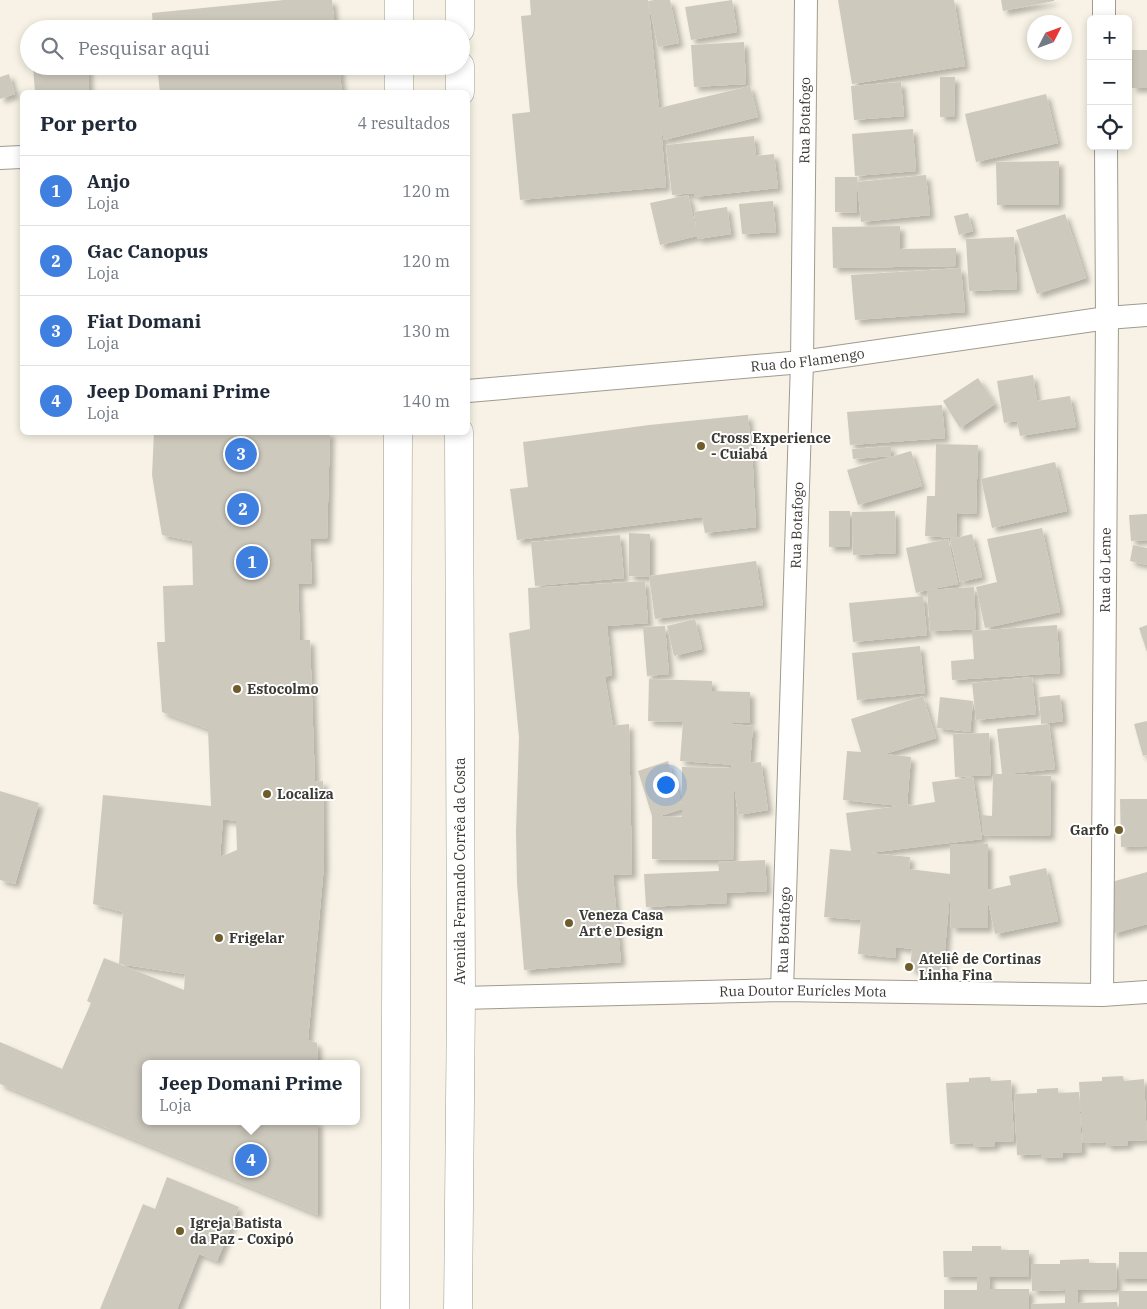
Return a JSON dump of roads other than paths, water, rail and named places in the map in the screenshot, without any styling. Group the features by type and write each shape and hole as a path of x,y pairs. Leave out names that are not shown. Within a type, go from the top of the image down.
{"main road":[{"path":"399,0 399,20"},
{"path":"460,0 460,20"},
{"path":"399,75 399,90"},
{"path":"460,75 460,90"},
{"path":"395,1309 398,435"},
{"name":"Avenida Fernando Corrêa da Costa","path":"458,435 461,998 458,1309"}],"street":[{"name":"Rua Botafogo","path":"782,990 802,362 806,0"},
{"path":"1104,0 1104,15"},
{"name":"Rua do Leme","path":"1102,995 1107,318 1106,150"},
{"path":"0,158 20,157"},
{"name":"Rua do Flamengo","path":"470,391 802,362 1107,318 1147,315"},
{"name":"Rua Doutor Eurícles Mota","path":"461,998 782,990 1102,995 1147,992"}],"place":[{"name":"Cross Experience - Cuiabá","path":"701,446"},
{"name":"Fiat Domani","path":"241,454"},
{"name":"Gac Canopus","path":"243,509"},
{"name":"Anjo","path":"252,562"},
{"name":"Estocolmo","path":"237,689"},
{"name":"Localiza","path":"267,794"},
{"name":"Garfo","path":"1119,830"},
{"name":"Veneza Casa Art e Design","path":"569,923"},
{"name":"Frigelar","path":"219,938"},
{"name":"Ateliê de Cortinas Linha Fina","path":"909,967"},
{"name":"Jeep Domani Prime","path":"251,1160"},
{"name":"Igreja Batista da Paz - Coxipó","path":"180,1231"}]}
